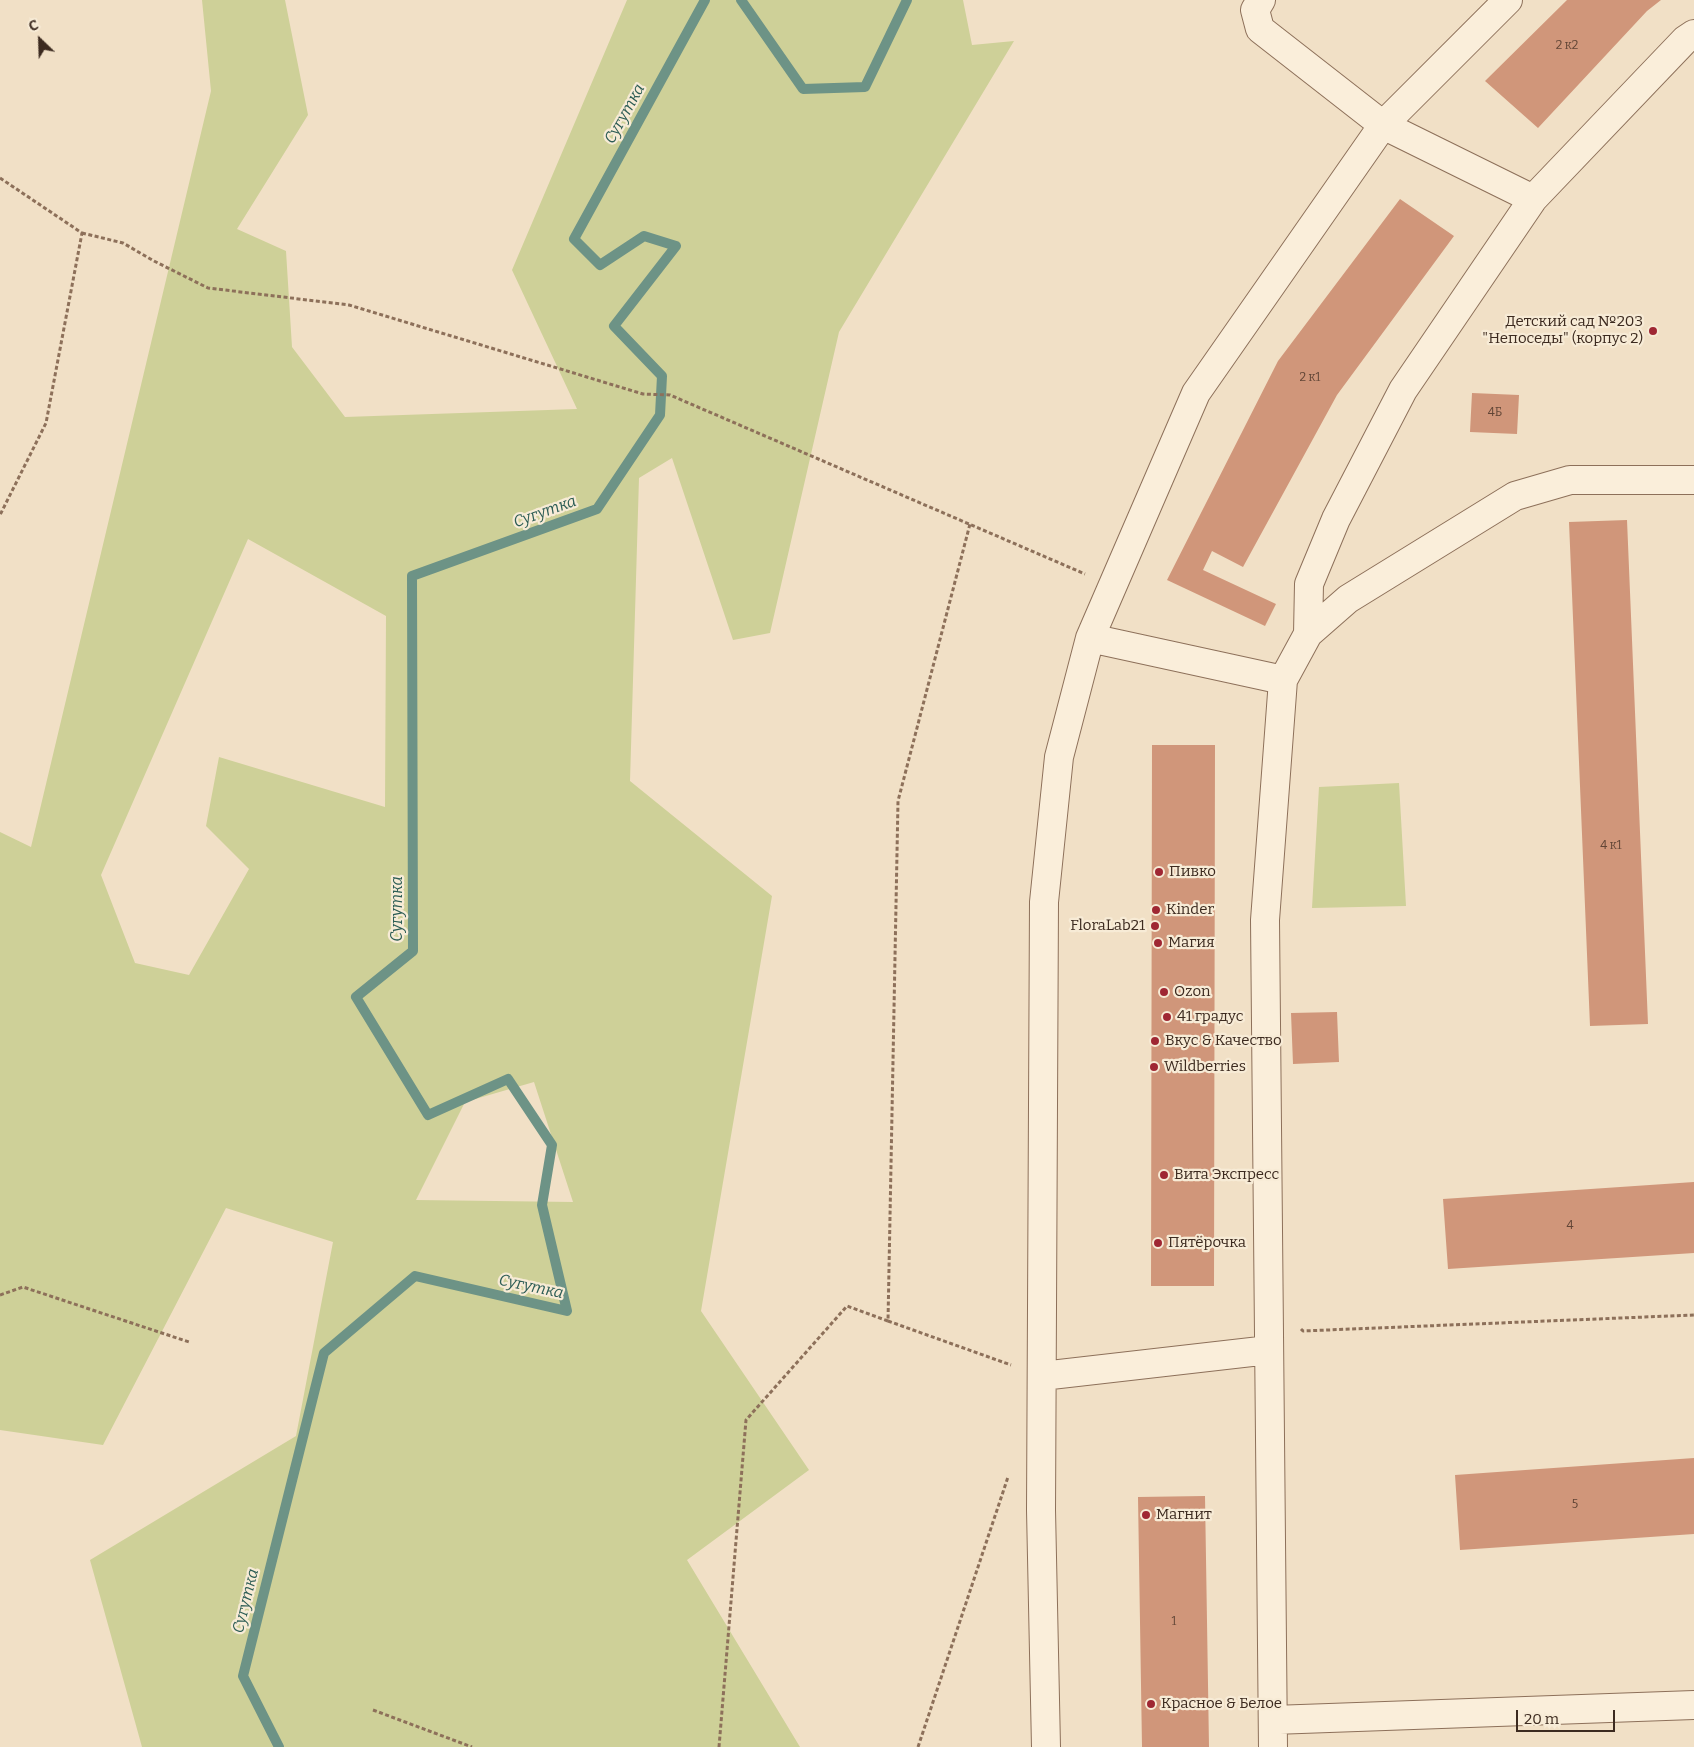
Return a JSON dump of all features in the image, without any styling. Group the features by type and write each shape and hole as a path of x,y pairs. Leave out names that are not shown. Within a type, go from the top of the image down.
{"street":[{"path":"1261,0 1255,10 1260,29 1383,125 1533,199"},
{"path":"1046,1747 1041,1510 1044,902 1059,757 1090,638 1196,393 1383,125 1508,0"},
{"path":"1308,634 1309,584 1336,518 1403,390 1533,199 1678,48 1694,34"},
{"path":"1273,1747 1265,920 1283,680 1308,634 1348,599 1515,496 1570,480 1694,480"},
{"path":"1090,638 1283,680"},
{"path":"1042,1376 1269,1350"},
{"path":"1273,1720 1694,1705"}],"path":[{"path":"0,178 82,233 123,243 208,288 349,305 643,394 670,395 1112,586"},
{"path":"0,516 46,423 82,233"},
{"path":"888,1321 898,801 970,524"},
{"path":"0,1295 23,1287 189,1342"},
{"path":"719,1747 746,1420 847,1306 1042,1376"},
{"path":"1268,1306 1303,1331 1694,1315"},
{"path":"918,1747 1011,1469"},
{"path":"373,1710 472,1747"}],"green space":[{"path":"202,0 285,0 308,115 237,229 286,251 292,347 345,417 577,409 512,270 627,0 963,0 972,45 1014,41 839,332 770,633 733,640 672,458 639,478 630,781 772,896 701,1311 809,1470 687,1560 800,1747 142,1747 90,1560 296,1436 333,1242 226,1208 103,1445 0,1430 0,832 31,847 211,91","holes":["248,539 386,616 385,807 219,757 206,826 249,869 189,975 135,963 101,875","534,1082 573,1202 416,1200 465,1102"]},
{"path":"1399,783 1406,906 1312,908 1319,787"}],"building":[{"path":"1567,0 1661,0 1647,11 1538,128 1485,81"},
{"path":"1400,199 1454,236 1337,395 1243,567 1212,551 1203,570 1276,604 1265,626 1167,580 1278,361"},
{"path":"1472,393 1519,395 1517,434 1470,432"},
{"path":"1627,520 1648,1024 1590,1026 1569,522"},
{"path":"1152,745 1215,745 1214,1286 1151,1286"},
{"path":"1337,1012 1339,1062 1293,1064 1291,1013"},
{"path":"1694,1182 1694,1253 1448,1269 1443,1199"},
{"path":"1694,1458 1694,1534 1460,1550 1455,1475"},
{"path":"1205,1496 1209,1747 1142,1747 1138,1497"}],"waterway":[{"name":"Сугутка","path":"279,1747 243,1676 324,1353 415,1276 567,1311 542,1205 552,1145 508,1079 428,1115 356,997 413,951 412,576 597,509 660,415 662,376 614,326 676,246 644,236 600,265 574,239 705,0"},
{"name":"Сугутка","path":"741,0 803,89 865,87 907,0"}],"place":[{"name":"Детский сад №203 \"Непоседы\" (корпус 2)","path":"1653,331"},
{"name":"Пивко","path":"1159,872"},
{"name":"Kinder","path":"1156,910"},
{"name":"FloraLab21","path":"1155,926"},
{"name":"Магия","path":"1158,943"},
{"name":"Ozon","path":"1164,992"},
{"name":"41 градус","path":"1167,1017"},
{"name":"Вкус & Качество","path":"1155,1041"},
{"name":"Wildberries","path":"1154,1067"},
{"name":"Вита Экспресс","path":"1164,1175"},
{"name":"Пятёрочка","path":"1158,1243"},
{"name":"Магнит","path":"1146,1515"},
{"name":"Красное & Белое","path":"1151,1704"}]}
